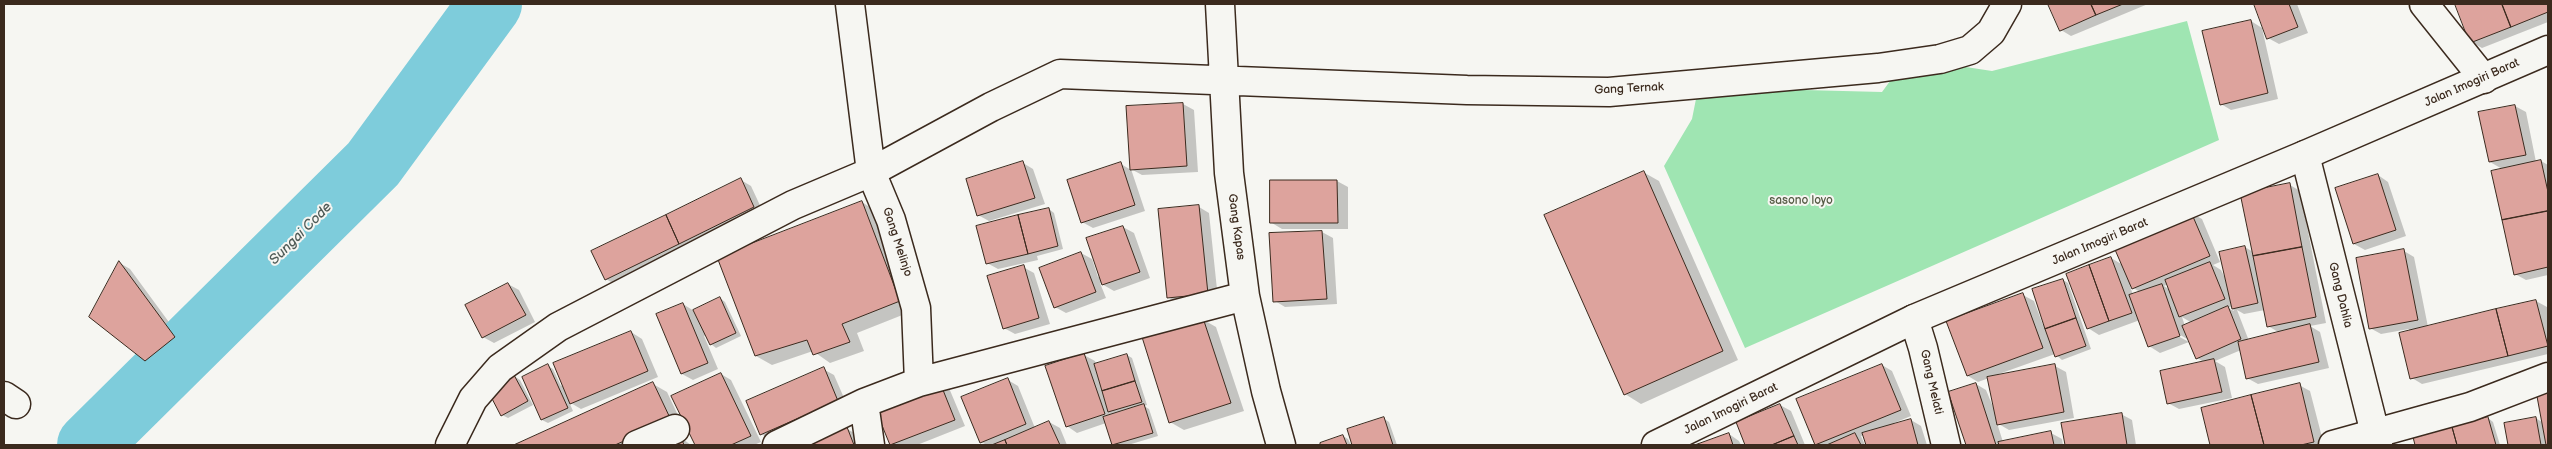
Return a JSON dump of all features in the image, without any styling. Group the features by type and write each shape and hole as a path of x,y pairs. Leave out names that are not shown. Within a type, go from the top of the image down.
{"street":[{"name":"Gang Melinjo","path":"850,4 871,172 891,220 912,289 918,328 919,382"},
{"name":"Gang Kapas","path":"1220,4 1228,173 1246,296 1266,390 1281,445"},
{"name":"Gang Ternak","path":"450,445 473,399 500,368 558,327 793,205 871,172 991,107 1060,74 1467,90 1609,92 1878,68 1940,59 1970,50 1991,32 2007,4"},
{"path":"2424,4 2484,78"},
{"name":"Jalan Imogiri Barat","path":"1656,445 1914,319 2305,155 2548,50"},
{"name":"Gang Dahlia","path":"2305,155 2376,440"},
{"path":"778,445 864,403 919,382 1246,296"},
{"name":"Gang Melati","path":"1914,319 1923,348 1946,445"},
{"path":"2333,445 2376,440 2548,377"},
{"path":"864,403 870,445"},
{"path":"637,445 675,428"}],"green space":[{"name":"sasono loyo","path":"2187,21 2219,140 1745,348 1664,166 1692,119 1696,99 1726,88 1882,92 1907,58 1992,71"}],"building":[{"path":"2048,4 2091,4 2096,15 2060,31"},
{"path":"2091,4 2123,4 2096,15"},
{"path":"2254,4 2289,4 2298,27 2267,39"},
{"path":"2455,4 2502,4 2511,27 2470,43"},
{"path":"2502,4 2548,4 2548,12 2511,27"},
{"path":"2251,20 2268,93 2220,105 2202,31"},
{"path":"1183,103 1187,166 1130,170 1126,106"},
{"path":"2515,105 2526,155 2489,162 2478,112"},
{"path":"2541,160 2548,192 2548,211 2502,220 2491,171"},
{"path":"1023,161 1035,198 977,216 966,179"},
{"path":"1121,162 1135,205 1081,223 1067,180"},
{"path":"1644,171 1723,351 1624,395 1544,215"},
{"path":"2378,174 2396,230 2353,244 2335,188"},
{"path":"741,178 754,207 679,244 666,215"},
{"path":"1270,180 1337,180 1338,223 1270,223"},
{"path":"2290,183 2302,247 2253,256 2240,193"},
{"path":"862,201 900,301 842,324 850,342 813,355 807,340 755,356 717,257"},
{"path":"1199,205 1208,294 1167,298 1158,209"},
{"path":"1049,208 1058,246 1028,254 1018,215"},
{"path":"2548,211 2548,267 2514,275 2502,220"},
{"path":"2191,212 2210,256 2132,289 2113,245"},
{"path":"666,215 679,244 605,280 591,251"},
{"path":"1018,215 1028,254 986,264 976,226"},
{"path":"1123,226 1140,272 1102,285 1086,238"},
{"path":"1322,231 1327,299 1273,302 1269,233"},
{"path":"2245,246 2258,303 2232,309 2219,252"},
{"path":"2302,247 2316,317 2267,327 2253,256"},
{"path":"2404,249 2418,320 2369,329 2356,258"},
{"path":"1081,252 1096,292 1054,308 1039,268"},
{"path":"2111,257 2132,313 2109,321 2089,265"},
{"path":"119,261 175,337 145,361 89,317"},
{"path":"2210,262 2225,299 2179,317 2165,280"},
{"path":"1024,265 1039,318 1003,329 987,276"},
{"path":"2089,265 2109,321 2087,329 2066,274"},
{"path":"2063,279 2076,318 2045,329 2032,289"},
{"path":"508,283 526,315 482,338 465,305"},
{"path":"2162,284 2180,336 2148,347 2129,295"},
{"path":"2023,293 2043,348 1967,376 1946,321"},
{"path":"720,297 736,333 710,345 693,310"},
{"path":"2536,300 2548,346 2508,356 2496,309"},
{"path":"683,303 708,363 681,374 656,314"},
{"path":"2228,306 2241,339 2196,359 2182,326"},
{"path":"2496,309 2508,356 2410,379 2399,333"},
{"path":"1203,318 1231,403 1169,423 1142,337"},
{"path":"2076,318 2086,346 2055,357 2045,329"},
{"path":"2310,324 2319,362 2246,379 2238,342"},
{"path":"631,331 648,371 570,404 553,363"},
{"path":"1084,353 1105,414 1066,427 1045,366"},
{"path":"1127,354 1135,381 1102,391 1094,364"},
{"path":"2214,359 2222,392 2167,404 2160,371"},
{"path":"548,364 568,408 541,420 522,377"},
{"path":"1882,364 1901,410 1815,445 1796,399"},
{"path":"2055,364 2064,412 1997,425 1987,377"},
{"path":"824,367 838,401 760,435 746,401"},
{"path":"721,373 751,436 731,445 695,445 671,396"},
{"path":"514,375 528,401 501,416 487,389"},
{"path":"1008,378 1026,424 980,443 961,397"},
{"path":"939,380 955,420 890,445 874,406"},
{"path":"1135,381 1142,402 1108,412 1102,391"},
{"path":"653,382 671,420 615,445 514,445"},
{"path":"1976,383 1996,445 1966,445 1948,392"},
{"path":"2300,383 2314,442 2301,445 2264,445 2251,395"},
{"path":"2548,389 2548,445 2546,445 2536,391"},
{"path":"2251,395 2264,445 2210,445 2201,408"},
{"path":"1144,404 1153,433 1112,445 1103,417"},
{"path":"1780,404 1794,436 1772,445 1745,445 1736,422"},
{"path":"2122,413 2127,445 2065,445 2061,423"},
{"path":"1384,417 1393,445 1352,445 1347,429"},
{"path":"2488,417 2496,445 2457,445 2452,427"},
{"path":"2536,417 2541,445 2508,445 2504,423"},
{"path":"1911,419 1918,445 1866,445 1862,433"},
{"path":"1049,421 1060,445 1007,445 1005,440"},
{"path":"847,427 854,445 802,445"},
{"path":"2452,427 2457,445 2415,445 2413,437"},
{"path":"2051,431 2054,445 1999,445 1998,442"},
{"path":"1729,433 1733,445 1695,445"},
{"path":"1855,433 1861,445 1827,445"},
{"path":"680,435 684,445 657,445"},
{"path":"1343,435 1347,445 1320,445 1320,443"},
{"path":"1794,436 1798,445 1772,445"},
{"path":"1005,440 1007,445 992,445"}],"waterway":[{"name":"Sungai Code","path":"89,445 373,164 490,4"}]}
